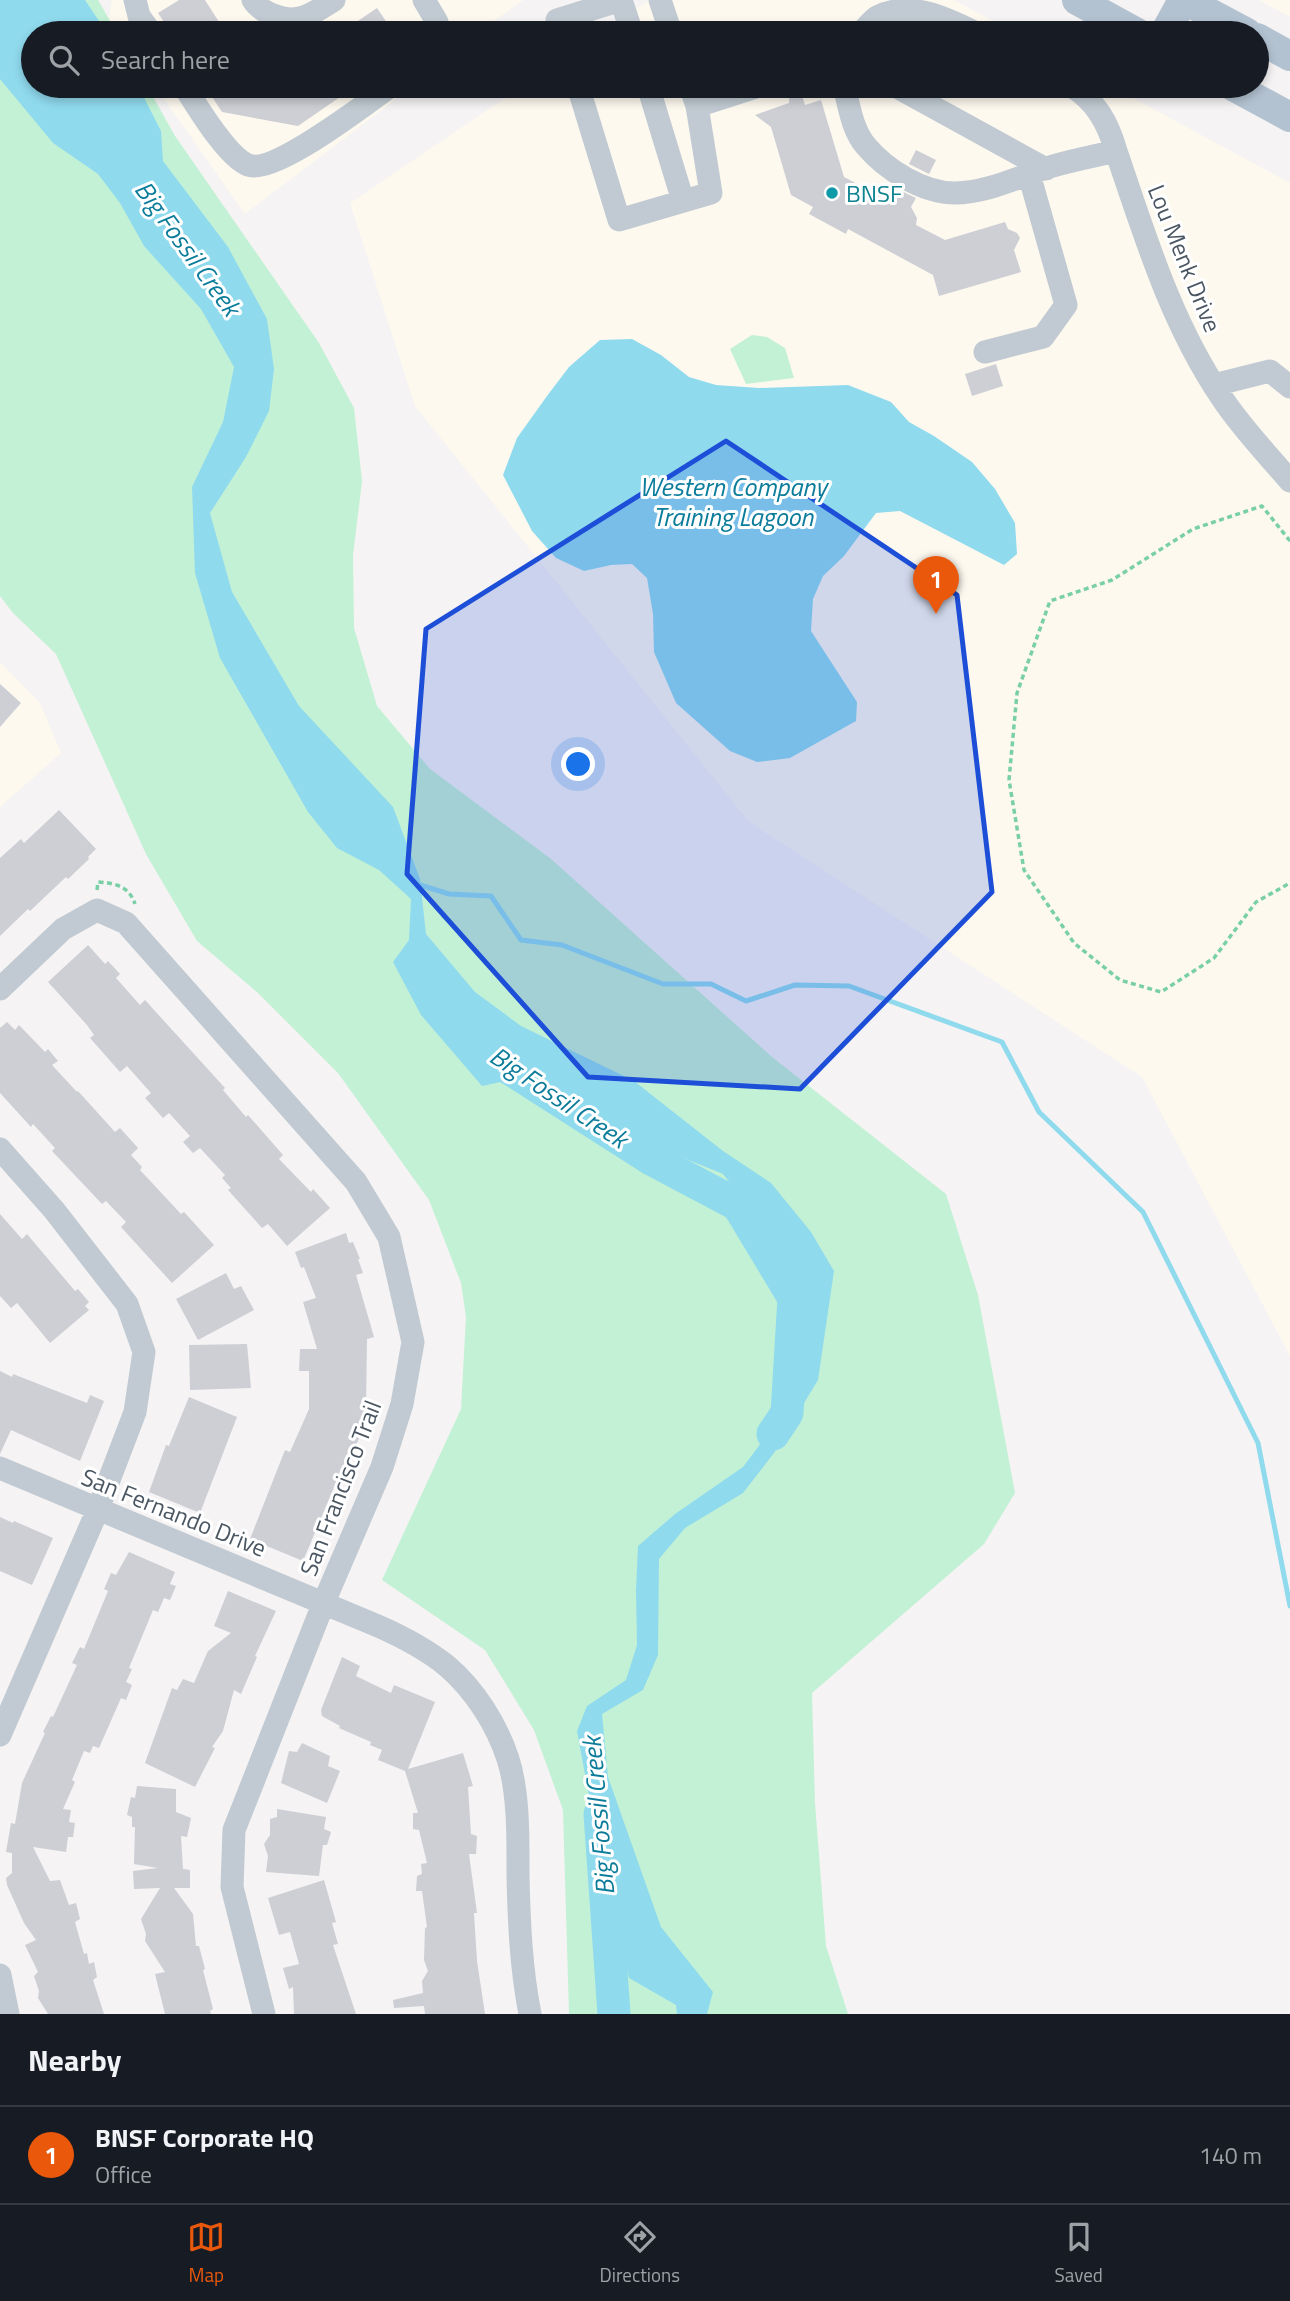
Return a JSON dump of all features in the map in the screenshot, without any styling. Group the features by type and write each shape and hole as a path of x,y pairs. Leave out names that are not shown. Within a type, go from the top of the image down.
{"main road":[{"path":"1077,0 1115,21"},
{"path":"1172,21 1184,0 1224,21"},
{"path":"1269,45 1290,56"},
{"path":"1255,98 1290,117"}],"street":[{"path":"135,0 142,21"},
{"path":"253,0 269,14 289,21 307,16 334,0"},
{"path":"424,0 436,21"},
{"path":"557,21 621,0 628,21"},
{"path":"660,0 667,21"},
{"path":"873,21 906,7 920,9 948,21"},
{"path":"192,98 209,126 236,155 247,165 262,166 286,158 374,98"},
{"path":"582,98 619,220 711,193 693,98"},
{"path":"652,98 683,201"},
{"path":"847,98 855,125 865,146 910,181 937,191 968,192 1116,151"},
{"path":"915,98 1037,172 1066,305 1043,337 985,352"},
{"name":"Lou Menk Drive","path":"1086,98 1095,105 1110,128 1158,273 1185,336 1222,399 1290,481"},
{"path":"1214,385 1270,372 1290,387"},
{"name":"San Francisco Trail","path":"0,989 63,929 97,910 126,923 356,1182 389,1237 413,1342 404,1391 382,1467 324,1602 234,1830 232,1887 264,2014"},
{"path":"0,1149 54,1210 127,1304 144,1352 135,1412 98,1509 0,1734"},
{"name":"San Fernando Drive","path":"0,1468 324,1602 411,1641 449,1668 490,1719 508,1760 517,1820 522,1975 530,2014"},
{"path":"0,1975 8,2014"}],"path":[{"path":"1290,541 1262,506 1193,529 1112,580 1051,601 1017,693 1009,780 1024,870 1074,943 1120,980 1161,992 1214,958 1256,902 1290,883"}],"highlighted area":[{"path":"726,441 957,595 992,892 800,1089 588,1077 407,874 426,629"}],"shaded area":[{"path":"112,0 523,0 494,21 109,19"},
{"path":"649,0 954,0 993,21 618,21"},
{"path":"1259,0 1290,0 1290,17"},
{"path":"163,98 397,98 245,214"},
{"path":"505,98 1133,98 1290,183 1290,1356 1142,1077 749,822 415,406 350,203"},
{"path":"0,662 40,703 61,753 0,807"}],"green space":[{"path":"0,0 98,0 110,21 21,21 21,98 154,98 175,136 319,343 354,408 362,481 353,555 354,628 377,706 430,769 551,859 772,1057 946,1194 978,1295 1015,1493 984,1544 812,1693 815,1803 826,1946 848,2014 569,2014 563,1810 534,1730 485,1650 382,1580 461,1409 466,1317 461,1283 429,1200 338,1073 257,992 197,941 146,854 56,654 13,613 0,596"},
{"path":"752,335 767,337 785,348 794,378 746,384 730,349"}],"water":[{"path":"0,0 85,0 99,21 21,21 21,98 144,98 161,131 163,161 228,247 267,319 274,369 269,411 246,457 210,513 232,592 299,706 393,807 420,879 426,934 475,992 521,1026 634,1081 723,1151 771,1183 811,1232 834,1271 818,1380 774,1453 743,1493 685,1528 659,1559 658,1655 643,1690 602,1714 608,1777 661,1927 713,1992 707,2014 677,2014 676,2005 629,1978 577,1731 587,1706 626,1680 637,1645 638,1546 675,1514 743,1467 770,1431 802,1363 799,1293 769,1233 723,1174 622,1133 599,1113 514,1079 482,1086 421,1015 393,962 409,940 411,899 379,870 337,848 308,812 220,658 195,573 192,487 223,422 234,367 201,309 144,246 120,203 98,174 53,143 0,79"},
{"name":"Western Company Training Lagoon","path":"632,339 661,355 689,377 716,385 759,388 848,385 891,402 909,422 972,462 995,489 1015,523 1017,554 1004,565 900,511 876,513 844,556 823,576 813,599 811,631 857,702 856,721 790,758 757,762 730,751 676,703 654,652 653,614 647,578 632,564 584,571 556,558 532,531 503,475 517,438 569,367 600,340"}],"building":[{"path":"179,0 205,0 218,21 163,21 158,13"},
{"path":"377,8 386,21 358,21"},
{"path":"213,98 339,98 298,126 222,112"},
{"name":"BNSF","path":"789,98 803,98 805,105 821,100 844,177 888,200 895,188 916,198 911,207 917,218 916,225 945,240 1005,222 1008,229 1017,233 1020,238 1014,250 1021,272 939,296 933,275 848,229 846,234 809,214 813,207 791,195 771,127 755,115 789,103"},
{"path":"916,150 936,160 929,174 909,164"},
{"path":"996,364 1003,386 972,396 965,374"},
{"path":"0,684 21,703 0,727"},
{"path":"59,810 96,849 68,879 66,877 0,936 0,858 21,839 24,843"},
{"path":"88,945 105,964 108,961 120,974 116,978 140,1005 145,1000 225,1088 223,1090 246,1117 248,1115 283,1155 279,1159 330,1208 287,1246 268,1224 262,1228 228,1190 231,1188 222,1178 225,1175 200,1148 193,1153 183,1142 190,1136 169,1113 163,1118 145,1098 151,1093 127,1066 120,1072 90,1038 94,1035 87,1025 48,982"},
{"path":"7,1022 15,1030 19,1025 45,1052 48,1049 58,1061 52,1065 115,1132 120,1128 138,1148 131,1155 142,1167 140,1170 214,1245 172,1283 121,1227 126,1222 106,1201 102,1204 52,1151 55,1148 33,1124 31,1127 0,1093 0,1028"},
{"path":"0,1214 22,1239 27,1234 75,1291 78,1289 89,1302 85,1306 89,1310 50,1343 17,1303 11,1308 0,1296"},
{"path":"346,1233 360,1259 363,1273 356,1275 374,1337 367,1339 366,1409 355,1434 360,1436 347,1467 343,1466 303,1561 250,1539 285,1450 290,1452 309,1409 309,1371 299,1371 300,1349 317,1349 303,1302 316,1298 295,1252"},
{"path":"226,1273 234,1289 241,1286 254,1310 198,1340 176,1299"},
{"path":"247,1344 251,1388 190,1390 189,1345"},
{"path":"0,1371 87,1403 90,1395 104,1401 80,1461 11,1430 0,1454"},
{"path":"189,1397 237,1417 200,1513 149,1492 166,1445 169,1446"},
{"path":"0,1517 53,1538 32,1585 0,1571"},
{"path":"129,1552 175,1572 170,1584 176,1586 170,1600 164,1598 158,1612 153,1610 129,1668 132,1669 126,1682 132,1685 126,1700 121,1698 99,1748 93,1746 90,1753 84,1751 72,1780 75,1782 63,1809 71,1810 69,1822 75,1823 73,1837 68,1837 66,1852 33,1847 50,1881 60,1880 69,1905 76,1903 80,1919 75,1922 84,1954 87,1953 89,1964 94,1962 97,1977 93,1980 104,2014 48,2014 38,1998 39,1991 34,1976 38,1972 25,1945 36,1940 24,1923 7,1885 6,1878 12,1873 12,1853 6,1852 11,1823 15,1824 22,1783 45,1733 43,1732 51,1716 53,1717 77,1665 72,1663 80,1647 84,1649 108,1591 104,1589 111,1573 116,1575"},
{"path":"228,1591 276,1611 241,1694 234,1690 223,1731 212,1747 215,1748 195,1787 145,1763 172,1688 177,1690 183,1679 194,1683 208,1651 231,1633 214,1626"},
{"path":"342,1657 360,1666 356,1676 391,1693 394,1685 435,1702 408,1769 463,1753 473,1786 468,1787 471,1834 477,1836 476,1854 469,1854 477,1913 474,1913 477,1961 485,2014 425,2014 424,2006 394,2008 393,2000 423,1993 422,1981 428,1971 424,1960 427,1927 422,1891 416,1891 417,1876 422,1874 421,1864 427,1863 419,1830 413,1829 413,1813 418,1813 405,1771 378,1760 382,1750 322,1716 321,1710"},
{"path":"302,1743 330,1756 328,1766 340,1771 327,1803 281,1783 289,1751 297,1752"},
{"path":"137,1786 176,1789 176,1812 191,1818 187,1837 181,1836 183,1869 190,1870 190,1888 174,1888 193,1914 196,1946 199,1946 213,2009 211,2014 165,2014 155,1974 165,1972 145,1941 146,1934 141,1919 160,1888 134,1889 133,1871 158,1868 134,1864 135,1827 132,1827 132,1817 127,1815"},
{"path":"277,1809 326,1817 324,1829 331,1832 327,1845 323,1845 319,1876 266,1872 268,1856 264,1844 270,1835 270,1819 277,1817"},
{"path":"324,1880 336,1922 332,1923 338,1944 333,1945 356,2014 294,2014 293,1987 289,1989 283,1968 299,1964 290,1932 279,1935 268,1898"}],"waterway":[{"path":"417,884 449,894 491,896 521,940 562,945 663,984 711,984 746,1001 795,985 849,986 1002,1042 1039,1112 1143,1212 1258,1443 1290,1606"},
{"name":"Big Fossil Creek","path":"509,1068 653,1160 738,1205 794,1298 787,1413 773,1434"},
{"name":"Big Fossil Creek","path":"600,1814 614,2014"}],"place":[{"name":"BNSF","path":"832,193"},
{"name":"BNSF Corporate HQ","path":"936,614"}]}
